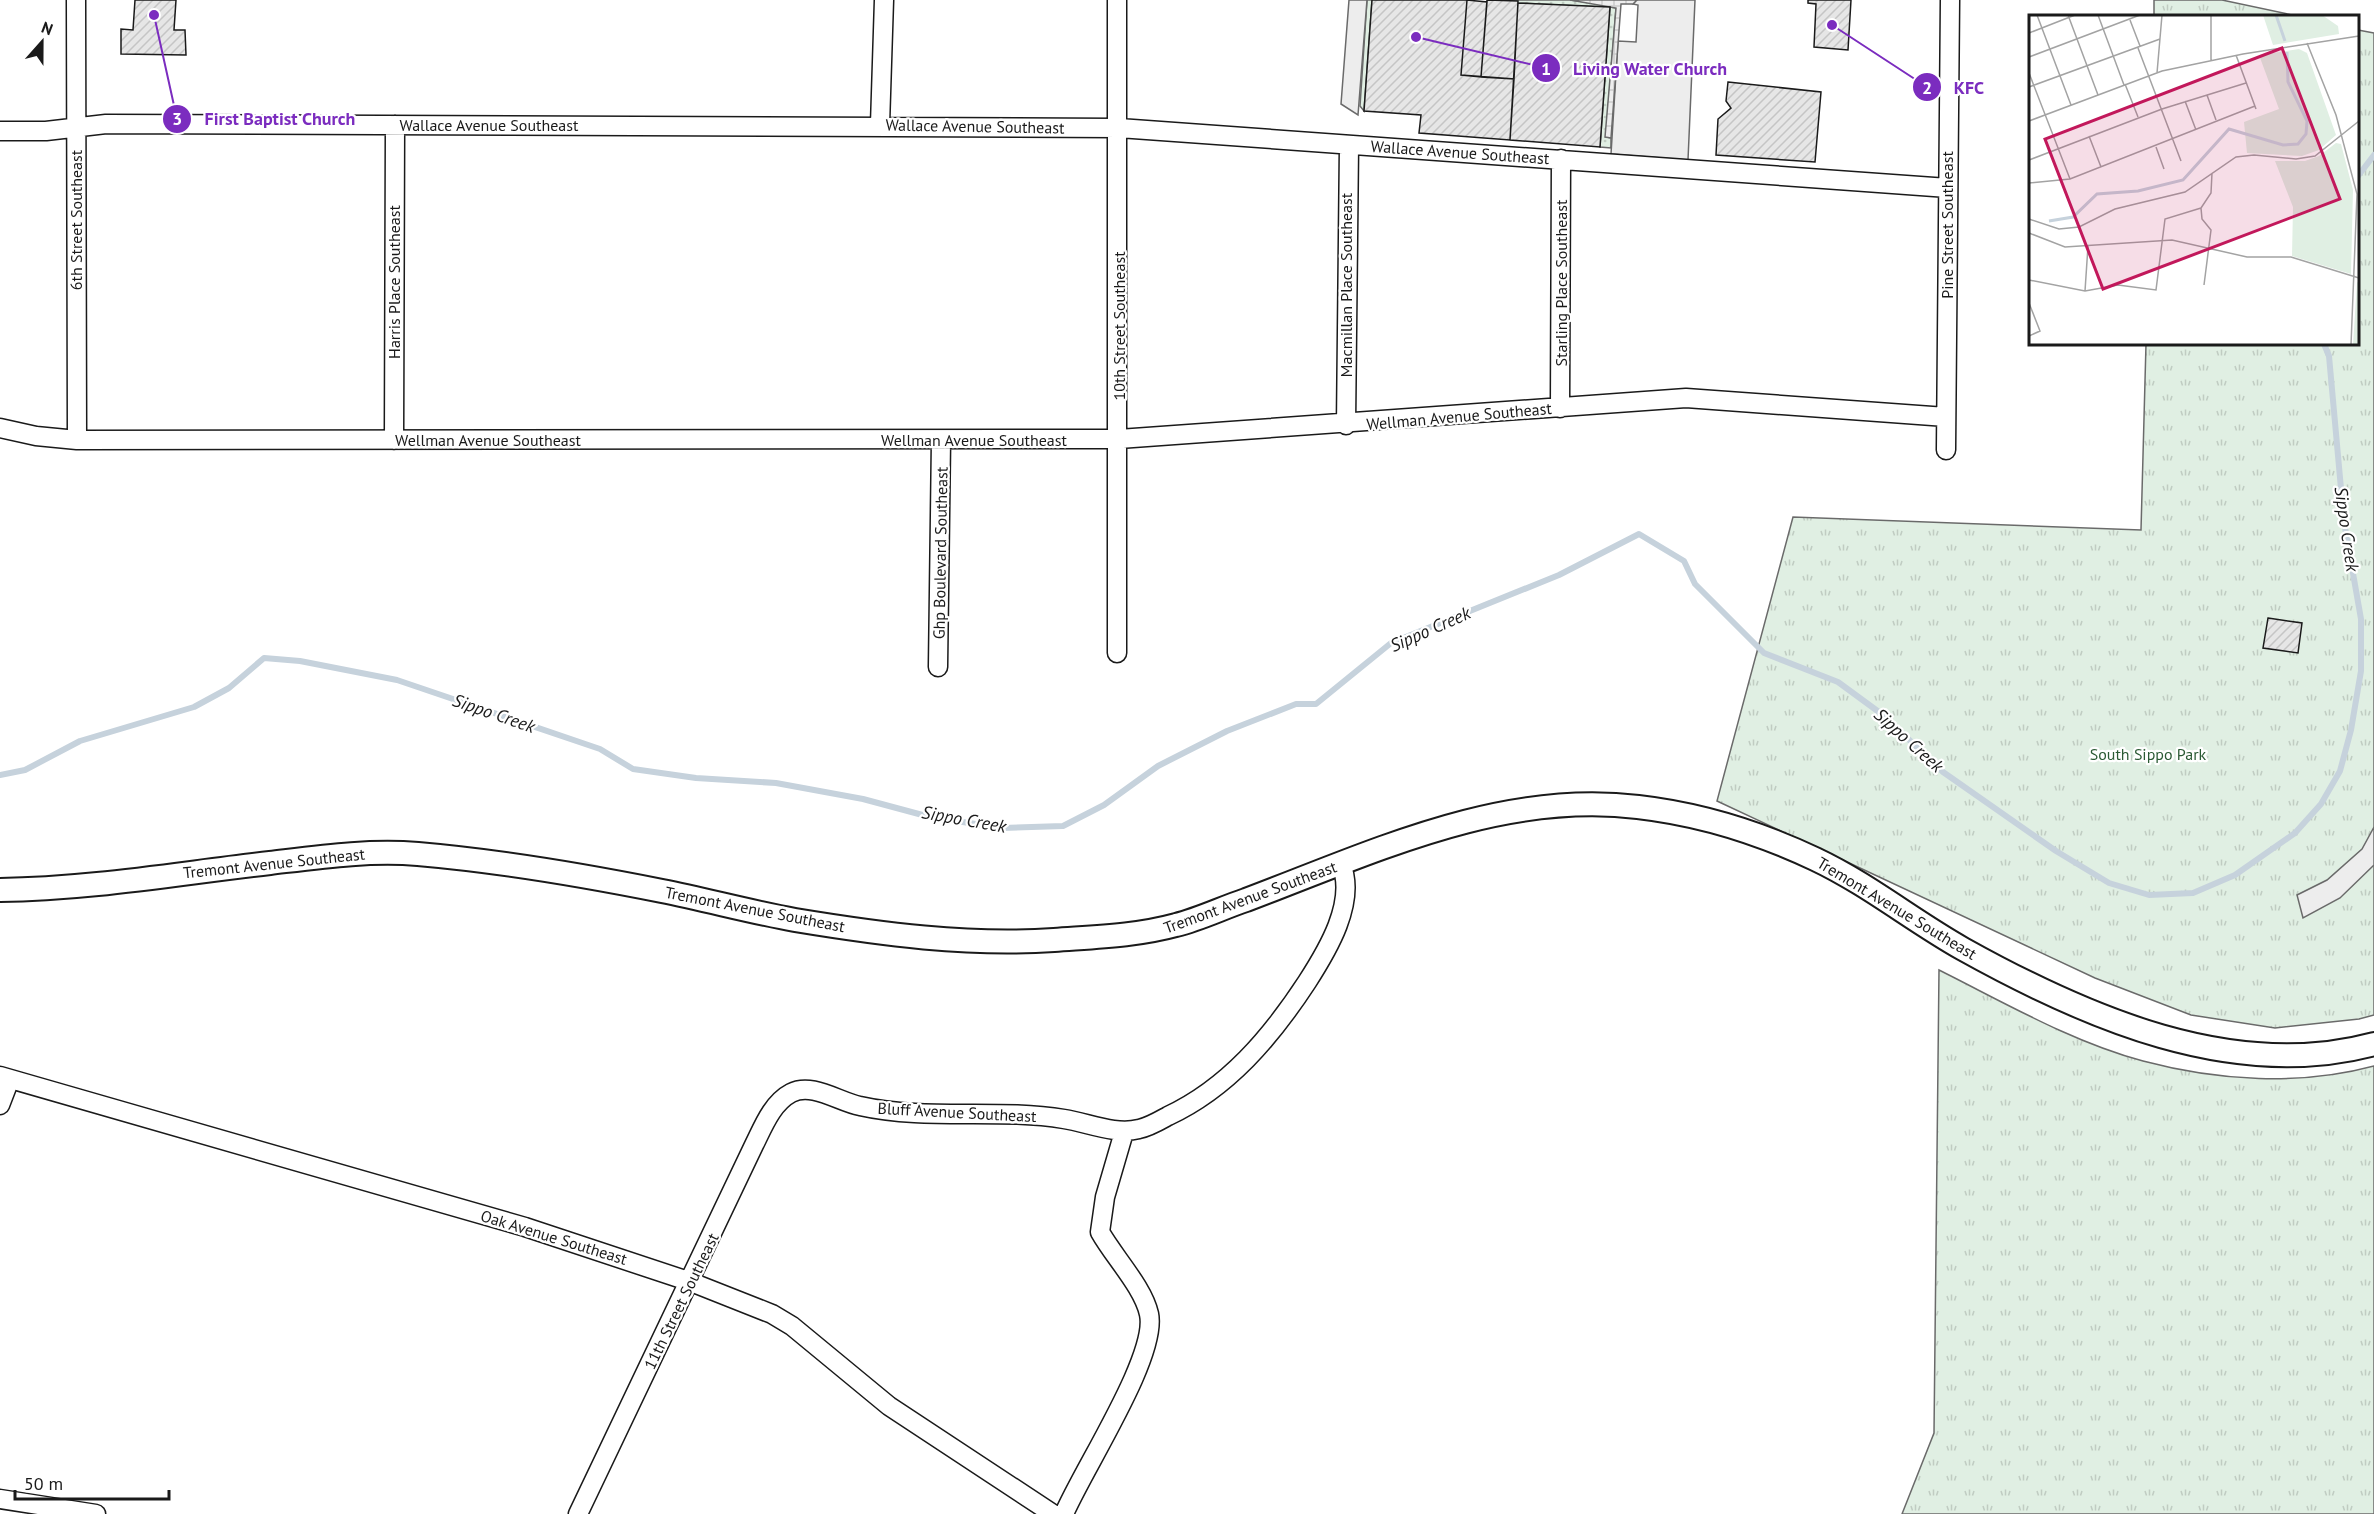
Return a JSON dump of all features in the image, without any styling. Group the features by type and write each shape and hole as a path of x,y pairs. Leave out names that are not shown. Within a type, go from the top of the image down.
{"street":[{"name":"6th Street Southeast","path":"76,0 77,440"},
{"path":"880,125 884,0"},
{"name":"10th Street Southeast","path":"1117,653 1118,0"},
{"name":"Pine Street Southeast","path":"1946,450 1950,0"},
{"name":"Wallace Avenue Southeast","path":"0,131 46,131 106,124 880,125 1119,128 1948,188"},
{"name":"Harris Place Southeast","path":"394,440 395,125"},
{"name":"Macmillan Place Southeast","path":"1346,425 1348,145"},
{"name":"Starling Place Southeast","path":"1560,408 1561,159"},
{"name":"Wellman Avenue Southeast","path":"0,428 36,436 77,440 1119,439 1346,425 1686,398 1946,417"},
{"name":"Ghp Boulevard Southeast","path":"938,667 941,440"},
{"name":"Tremont Avenue Southeast","path":"0,890 69,887 376,852 454,858 600,880 793,919 903,935 982,941 1044,941 1127,935 1175,926 1439,829 1530,808 1604,803 1671,812 1723,824 1817,860 1849,877 1961,948 1998,967 2046,991 2154,1033 2214,1050 2253,1054 2333,1053 2374,1044"},
{"path":"1064,1514 1138,1369 1150,1335 1146,1304 1100,1232 1105,1197 1124,1132 1143,1129 1203,1096 1225,1081 1268,1036 1321,960 1336,928 1346,882 1341,864"},
{"path":"0,1105 5,1078"},
{"name":"Oak Avenue Southeast","path":"5,1078 525,1227 691,1282 772,1314 792,1326 889,1406 1053,1514"},
{"name":"Bluff Avenue Southeast","path":"791,1093 818,1092 855,1105 884,1111 1034,1115 1124,1132"},
{"name":"11th Street Southeast","path":"578,1514 769,1117 779,1102 791,1093"},
{"path":"0,1499 96,1514"}],"green space":[{"path":"1367,0 1372,0 1364,111 1360,106"},
{"path":"1508,0 1570,0 1601,4 1601,7 1518,3"},
{"path":"2154,0 2222,0 2292,15 2154,15"},
{"path":"1610,7 1616,8 1606,137 1611,138 1611,148 1600,147"},
{"name":"South Sippo Park","path":"2359,30 2374,33 2374,1015 2359,1019 2275,1028 2191,1015 2095,978 1717,801 1793,517 2141,530 2146,345 2359,345"},
{"path":"1939,970 2065,1033 2117,1053 2171,1068 2259,1079 2317,1076 2374,1066 2374,1514 1902,1514 1934,1433"}],"shaded area":[{"path":"1349,0 1367,0 1358,115 1341,104"},
{"path":"1570,0 1637,0 1633,4 1621,4 1611,138 1605,137 1616,8"},
{"path":"1636,0 1695,0 1688,160 1611,154 1618,41 1636,42 1638,5 1633,4"},
{"path":"2374,827 2374,865 2340,898 2303,918 2297,895 2327,880 2362,849"}],"building":[{"path":"135,0 176,0 174,30 185,30 186,55 121,54 121,29 133,30"},
{"path":"1372,0 1467,0 1461,75 1514,79 1510,140 1419,133 1421,115 1364,111"},
{"path":"1467,0 1487,2 1481,77 1461,75"},
{"path":"1487,0 1518,1 1514,79 1481,77"},
{"path":"1808,0 1851,0 1848,50 1814,47 1816,4 1808,3"},
{"path":"1518,3 1610,7 1600,147 1510,140"},
{"path":"1728,82 1821,92 1815,162 1716,155 1718,119 1731,108 1726,101"},
{"path":"2268,618 2302,623 2298,653 2263,648"}],"waterway":[{"name":"Sippo Creek","path":"2359,175 2374,155"},
{"name":"Sippo Creek","path":"0,775 25,770 80,741 194,707 229,688 264,658 300,661 397,680 600,749 633,769 696,778 776,783 863,799 930,817 1002,828 1063,826 1104,805 1158,766 1227,731 1296,704 1316,704 1391,643 1559,575 1639,534 1684,561 1695,584 1764,653 1838,682 1883,715 1943,772 2056,851 2109,883 2149,895 2193,893 2235,875 2295,833 2321,804 2340,771 2351,730 2361,671 2361,619 2344,522 2329,356 2324,345"}],"place":[{"name":"First Baptist Church","path":"154,15"},
{"name":"KFC","path":"1832,25"},
{"name":"Living Water Church","path":"1416,37"}]}
